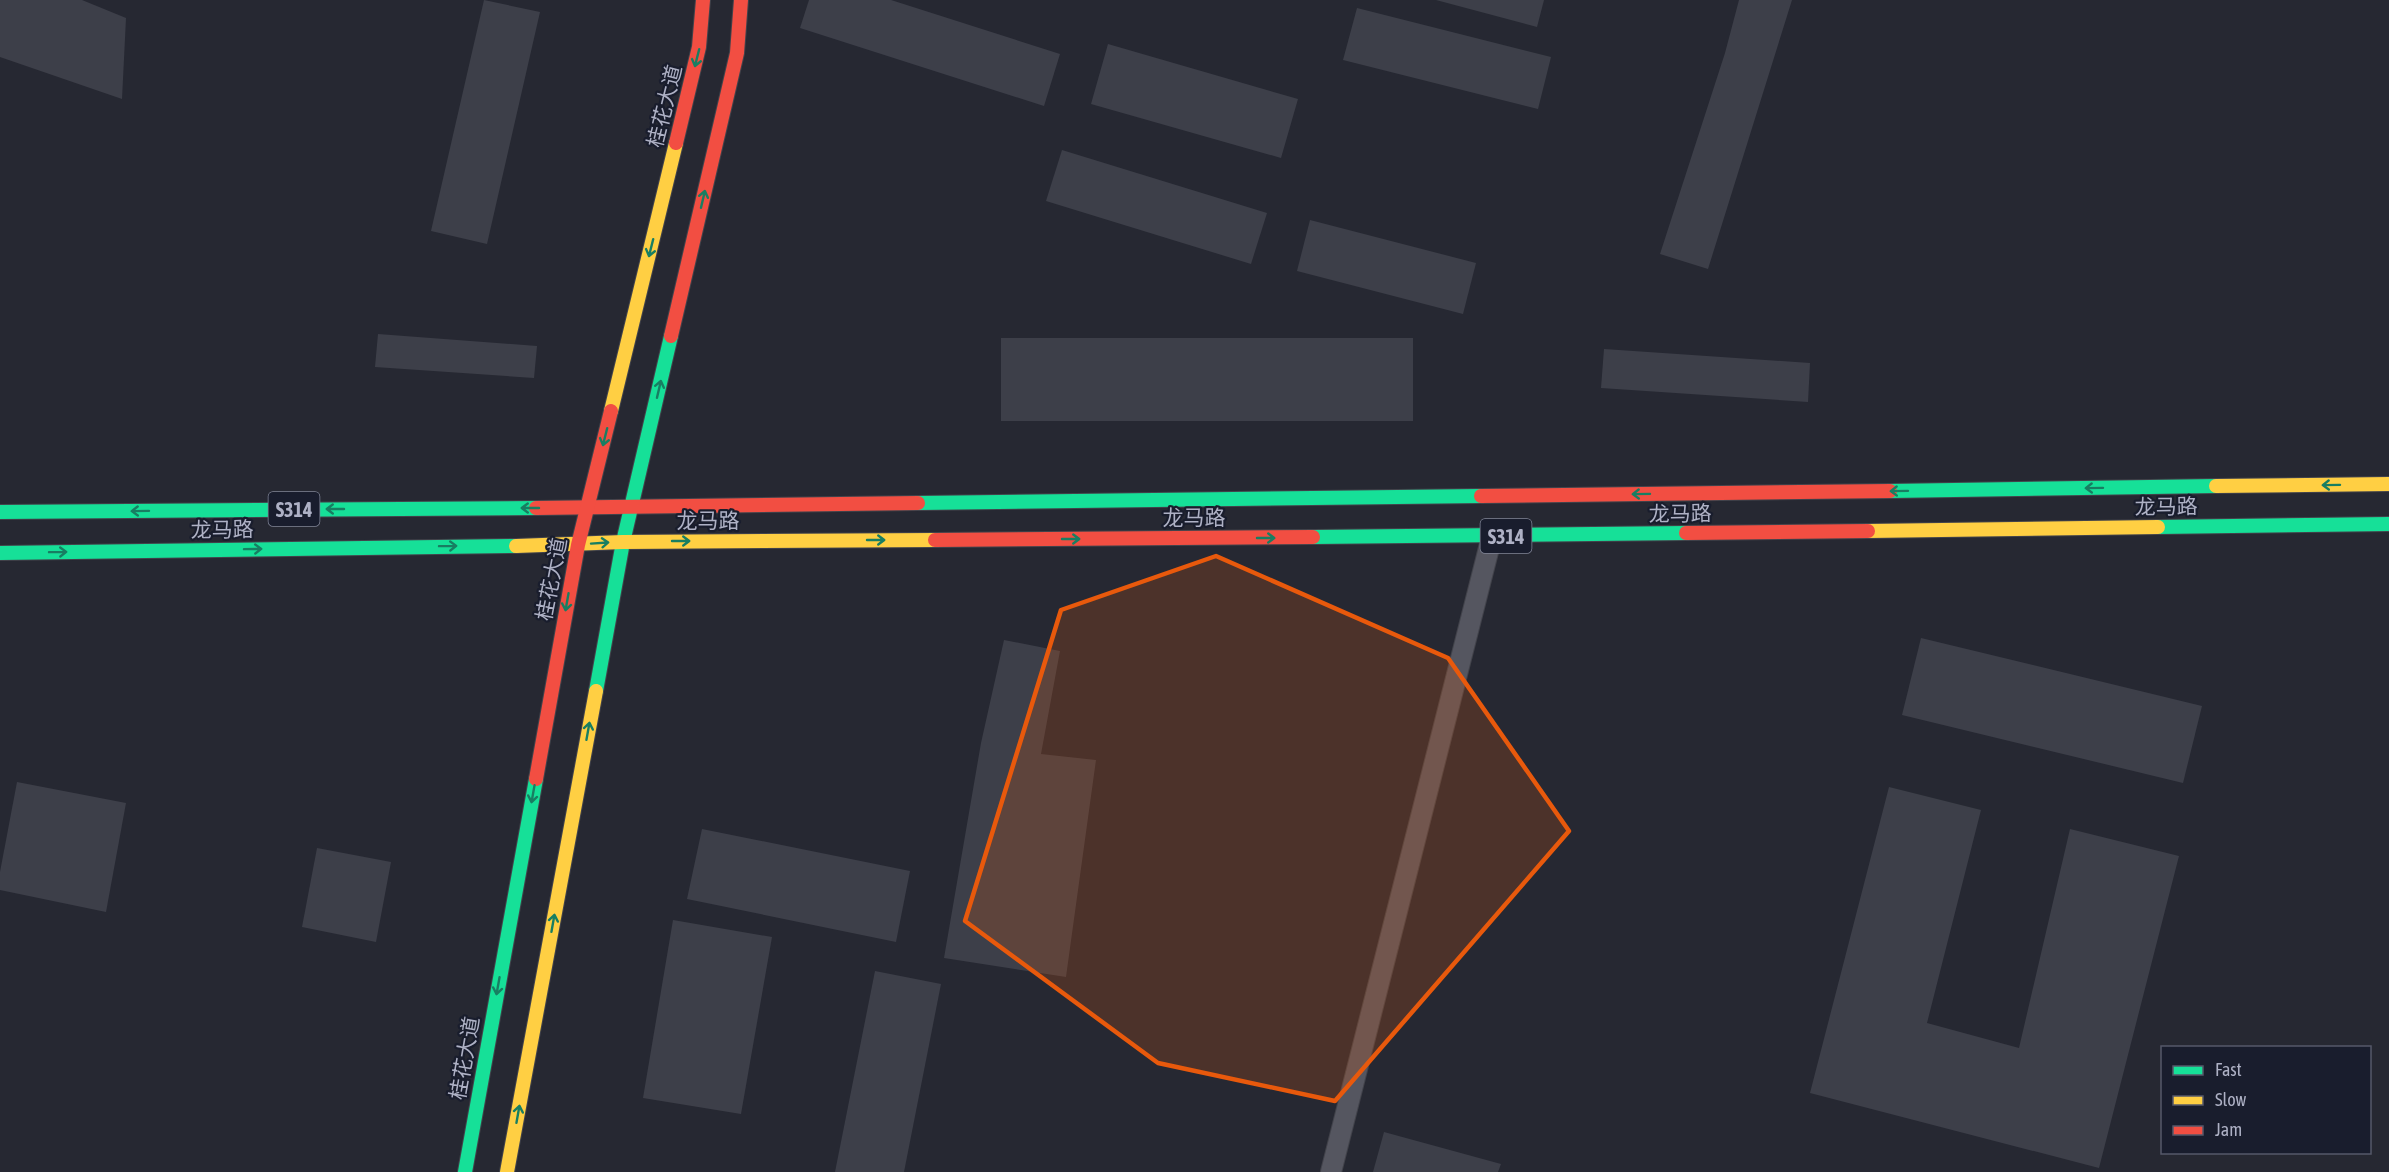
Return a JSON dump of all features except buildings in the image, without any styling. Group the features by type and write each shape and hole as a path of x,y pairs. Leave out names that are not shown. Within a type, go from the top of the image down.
{"main road":[{"name":"桂花大道","path":"465,1172 578,545 699,47 703,0"},
{"path":"507,1172 623,542 737,53 741,0"},
{"name":"龙马路","path":"0,512 588,508 2389,484"},
{"name":"龙马路","path":"0,553 578,545 623,542 1492,536 2389,524"}],"lane":[{"path":"1331,1172 1492,536"}],"highlighted area":[{"path":"1216,556 1448,658 1569,831 1335,1101 1158,1063 965,921 1061,610"}],"traffic: fast":[{"path":"596,691 623,542 671,336"},
{"path":"1890,491 2216,486"},
{"path":"918,503 1481,496"},
{"path":"0,512 536,508"},
{"path":"2158,527 2389,524"},
{"path":"1313,537 1686,533"},
{"path":"0,553 516,546"},
{"path":"465,1172 536,779"}],"traffic: slow":[{"path":"611,411 676,143"},
{"path":"2216,486 2389,484"},
{"path":"1868,531 2158,527"},
{"path":"516,546 623,542 935,540"},
{"path":"507,1172 596,691"}],"traffic: jam":[{"path":"676,143 699,47 703,0"},
{"path":"671,336 737,53 741,0"},
{"path":"536,779 578,545 611,411"},
{"path":"1481,496 1890,491"},
{"path":"536,508 918,503"},
{"path":"1686,533 1868,531"},
{"path":"935,540 1313,537"}]}
